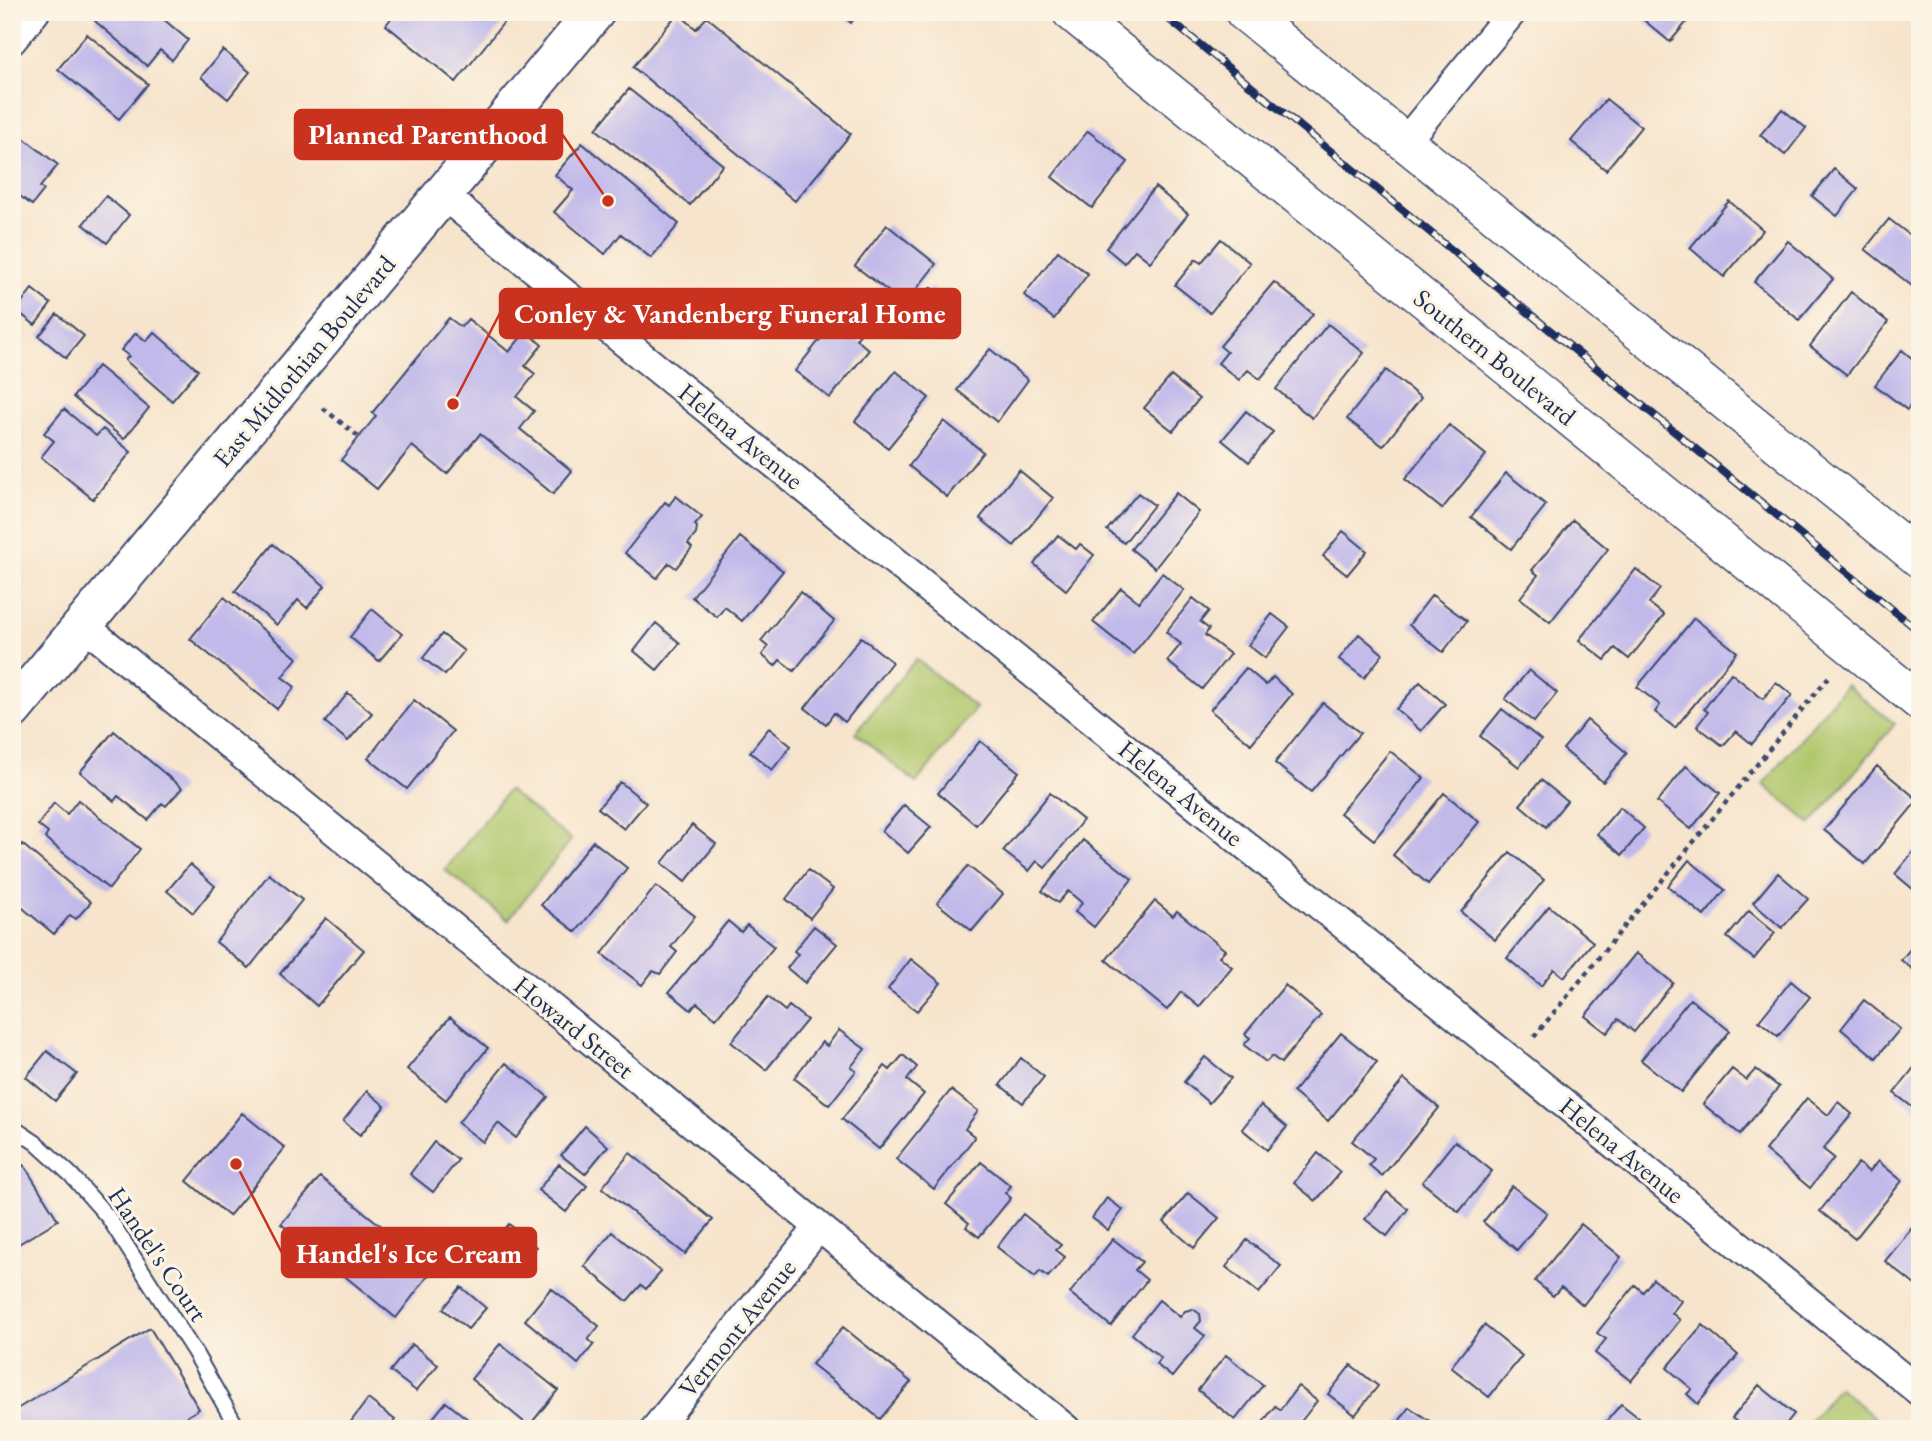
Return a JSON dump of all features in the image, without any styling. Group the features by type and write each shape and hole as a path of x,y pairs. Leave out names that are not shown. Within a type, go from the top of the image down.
{"main road":[{"name":"East Midlothian Boulevard","path":"12,710 595,12"}],"street":[{"path":"12,40 35,12"},
{"name":"Southern Boulevard","path":"1071,12 1920,702"},
{"path":"1244,12 1920,559"},
{"path":"1404,143 1512,12"},
{"name":"Helena Avenue","path":"443,195 1920,1392"},
{"name":"Howard Street","path":"82,624 1066,1429"},
{"name":"Vermont Avenue","path":"655,1429 819,1227"}],"lane":[{"name":"Handel's Court","path":"12,1126 36,1143 70,1174 108,1217 195,1353 238,1429"}],"path":[{"path":"323,408 359,437"},
{"path":"1534,1037 1832,673"}],"green space":[{"path":"916,659 976,708 916,783 855,733"},
{"path":"1846,685 1895,724 1811,824 1763,784"},
{"path":"508,790 571,840 508,920 445,870"},
{"path":"1838,1387 1888,1429 1804,1429"}],"building":[{"path":"102,12 155,12 188,40 172,60 160,50 147,66 95,21"},
{"path":"396,12 492,12 504,22 456,82 386,25"},
{"path":"838,12 859,12 851,23"},
{"path":"1642,12 1695,12 1670,42 1639,16"},
{"path":"678,13 696,29 707,17 851,134 795,201 633,67"},
{"path":"87,34 148,84 119,119 58,69"},
{"path":"223,50 250,72 228,99 201,77"},
{"path":"629,89 723,165 690,205 596,129"},
{"path":"1606,99 1641,127 1606,170 1571,141"},
{"path":"1782,109 1806,128 1785,155 1760,135"},
{"path":"12,129 58,165 40,187 44,190 32,205 12,190"},
{"path":"1088,131 1128,162 1092,208 1052,177"},
{"path":"582,143 679,224 651,258 621,234 605,254 554,212 573,190 555,175"},
{"path":"1834,169 1858,189 1837,216 1812,196"},
{"path":"1155,187 1188,214 1150,262 1135,250 1124,263 1106,248"},
{"path":"106,196 129,215 107,243 83,224"},
{"path":"1729,201 1763,230 1724,277 1690,248"},
{"path":"1889,219 1920,243 1920,277 1912,286 1865,249"},
{"path":"887,225 936,264 905,304 855,266"},
{"path":"1221,239 1250,263 1210,313 1175,285 1196,259 1201,263"},
{"path":"1788,241 1833,279 1799,320 1754,282"},
{"path":"1058,251 1088,274 1054,319 1024,295"},
{"path":"1274,282 1313,314 1260,379 1248,370 1239,380 1218,363 1227,352 1220,346"},
{"path":"931,287 958,310 939,333 912,311"},
{"path":"32,289 51,304 35,325 16,310"},
{"path":"1851,292 1888,322 1847,375 1810,346"},
{"path":"841,313 863,331 856,339 869,350 830,398 795,371"},
{"path":"57,314 84,336 66,358 39,336"},
{"path":"449,318 461,327 468,319 509,352 526,331 542,345 525,366 535,374 517,397 534,411 520,429 572,471 553,494 480,434 447,474 412,446 377,489 341,460 376,416 372,413"},
{"path":"1328,324 1364,353 1312,418 1276,389"},
{"path":"154,332 198,370 172,401 125,360 129,356 121,350 136,333 146,341"},
{"path":"990,349 1028,380 997,422 957,390"},
{"path":"1902,350 1920,365 1920,394 1907,410 1875,385"},
{"path":"98,366 149,408 124,439 73,397"},
{"path":"1386,370 1421,398 1383,446 1347,419"},
{"path":"896,371 929,398 888,448 855,421"},
{"path":"1171,376 1199,399 1173,431 1144,408"},
{"path":"64,409 96,436 103,429 131,452 93,499 41,457 54,441 44,433"},
{"path":"1246,411 1273,432 1249,462 1222,440"},
{"path":"944,421 983,452 947,497 909,466"},
{"path":"1449,425 1486,455 1442,509 1405,479"},
{"path":"1019,470 1053,498 1014,546 980,518"},
{"path":"1506,473 1546,505 1511,549 1471,517"},
{"path":"1138,493 1154,505 1124,543 1107,530"},
{"path":"1176,493 1199,512 1155,568 1131,549"},
{"path":"676,496 702,517 695,525 696,534 688,544 692,548 676,568 669,563 657,578 625,553 665,502 669,505"},
{"path":"1573,520 1608,549 1550,622 1520,598 1538,575 1532,570"},
{"path":"1343,531 1367,551 1347,575 1323,556"},
{"path":"1058,535 1076,549 1080,544 1094,555 1066,590 1034,564"},
{"path":"740,537 783,571 742,621 725,607 717,617 692,597"},
{"path":"273,544 325,586 307,608 298,600 277,625 235,591"},
{"path":"1636,569 1660,589 1649,603 1664,615 1629,659 1615,648 1605,660 1579,640"},
{"path":"1162,573 1184,590 1133,654 1093,622 1121,588 1139,602"},
{"path":"800,592 834,621 794,671 780,660 775,666 762,655 768,647 761,641"},
{"path":"1432,595 1467,621 1443,652 1409,625"},
{"path":"224,597 297,658 282,677 295,687 277,709 190,639"},
{"path":"1193,598 1209,611 1200,622 1209,629 1205,635 1230,654 1202,689 1167,661 1181,644 1166,632"},
{"path":"372,609 402,634 379,661 350,637"},
{"path":"1272,614 1289,627 1265,658 1248,645"},
{"path":"1694,618 1737,652 1675,728 1655,712 1660,705 1637,687"},
{"path":"656,623 680,643 657,670 634,651"},
{"path":"442,634 464,651 445,675 423,658"},
{"path":"1359,634 1383,654 1364,678 1339,659"},
{"path":"861,637 892,662 845,722 834,713 826,724 805,708"},
{"path":"1246,668 1266,685 1273,677 1292,694 1251,744 1210,710"},
{"path":"1529,670 1557,693 1534,722 1505,699"},
{"path":"1731,673 1763,699 1776,682 1792,695 1752,744 1736,731 1723,746 1697,726 1708,712 1704,709"},
{"path":"1420,682 1445,704 1421,731 1396,709"},
{"path":"348,693 372,713 348,741 325,722"},
{"path":"414,700 453,731 407,789 368,758"},
{"path":"1323,703 1360,733 1311,792 1275,763"},
{"path":"1502,709 1541,740 1519,767 1480,736"},
{"path":"1587,720 1627,753 1603,782 1563,749"},
{"path":"769,728 791,746 772,770 750,752"},
{"path":"114,731 182,788 166,806 162,803 148,820 118,796 114,801 80,772"},
{"path":"980,741 1019,772 976,825 938,793"},
{"path":"1390,751 1424,778 1374,840 1340,813"},
{"path":"1686,766 1720,793 1691,829 1657,802"},
{"path":"1877,766 1918,800 1865,864 1824,830"},
{"path":"1541,780 1567,801 1546,827 1520,805"},
{"path":"620,782 646,803 624,829 598,808"},
{"path":"1050,793 1083,820 1045,868 1037,861 1029,871 1003,851"},
{"path":"1444,793 1479,822 1428,884 1393,855"},
{"path":"78,800 140,849 109,889 45,838 48,833 38,825 54,803 67,814"},
{"path":"904,805 931,827 908,853 882,831"},
{"path":"1620,807 1644,828 1622,855 1597,834"},
{"path":"692,825 716,844 685,882 662,863"},
{"path":"1083,840 1132,879 1094,927 1075,912 1082,903 1068,891 1058,903 1042,891"},
{"path":"593,841 627,868 576,932 541,905"},
{"path":"1920,843 1920,895 1895,874"},
{"path":"22,844 91,902 76,919 70,915 54,934 12,899 12,856"},
{"path":"1510,852 1544,880 1495,940 1461,912"},
{"path":"1689,860 1725,890 1704,916 1668,886"},
{"path":"190,864 215,886 193,913 167,891"},
{"path":"968,866 1003,894 972,931 937,903"},
{"path":"808,870 833,889 810,918 786,899"},
{"path":"1778,873 1808,899 1782,928 1753,903"},
{"path":"269,874 302,900 249,968 216,942"},
{"path":"656,886 695,916 671,947 677,952 660,974 653,971 642,985 602,954"},
{"path":"1155,901 1173,916 1177,911 1225,950 1219,956 1232,967 1199,1007 1181,992 1167,1010 1106,960"},
{"path":"1549,906 1593,942 1564,977 1554,969 1541,986 1507,958"},
{"path":"1749,911 1775,933 1754,959 1727,937"},
{"path":"326,918 364,950 317,1006 280,974"},
{"path":"728,921 741,932 747,925 774,947 716,1018 697,1003 691,1010 669,992"},
{"path":"814,926 837,944 805,983 787,968 798,954 794,951"},
{"path":"1920,937 1920,975 1901,960"},
{"path":"1636,953 1673,983 1634,1032 1618,1019 1607,1033 1585,1016"},
{"path":"911,959 941,983 917,1011 888,989"},
{"path":"1791,981 1810,997 1778,1036 1759,1021"},
{"path":"1285,985 1321,1015 1281,1063 1272,1056 1266,1062 1244,1045 1250,1038 1245,1034"},
{"path":"768,997 785,1011 789,1006 807,1020 766,1070 731,1042"},
{"path":"1690,999 1730,1031 1681,1092 1641,1060"},
{"path":"1864,1000 1900,1029 1876,1058 1841,1029"},
{"path":"450,1017 488,1048 446,1100 407,1069"},
{"path":"839,1030 865,1049 851,1067 856,1071 829,1105 794,1078 822,1042 827,1046"},
{"path":"1341,1033 1377,1062 1328,1121 1293,1092"},
{"path":"47,1051 77,1074 55,1101 26,1077"},
{"path":"903,1055 917,1067 907,1080 924,1094 879,1149 842,1119 885,1066 890,1070"},
{"path":"1205,1057 1231,1078 1209,1103 1184,1082"},
{"path":"1021,1058 1044,1077 1023,1103 1000,1085"},
{"path":"1920,1060 1920,1113 1894,1093"},
{"path":"506,1063 548,1097 516,1138 498,1123 483,1142 458,1123"},
{"path":"1732,1069 1746,1080 1756,1069 1779,1087 1740,1134 1703,1104"},
{"path":"1404,1079 1439,1108 1382,1176 1369,1165 1374,1159 1352,1141"},
{"path":"951,1090 978,1111 965,1129 975,1137 934,1189 896,1159"},
{"path":"367,1091 385,1106 360,1135 343,1121"},
{"path":"1807,1098 1828,1115 1838,1102 1852,1114 1823,1149 1834,1158 1810,1188 1765,1150"},
{"path":"1261,1105 1287,1127 1267,1150 1242,1129"},
{"path":"242,1113 285,1148 229,1216 187,1181"},
{"path":"585,1126 608,1146 585,1174 561,1155"},
{"path":"1455,1141 1492,1171 1459,1212 1422,1182"},
{"path":"434,1142 458,1160 433,1192 410,1174"},
{"path":"630,1153 713,1220 685,1254 602,1188"},
{"path":"1318,1153 1340,1172 1316,1201 1294,1183"},
{"path":"1878,1161 1902,1181 1855,1239 1820,1211 1858,1163 1869,1172"},
{"path":"981,1162 1011,1186 1005,1193 1011,1198 979,1237 966,1227 969,1223 946,1204"},
{"path":"559,1164 587,1186 566,1212 538,1190"},
{"path":"24,1165 58,1220 12,1248 12,1173"},
{"path":"320,1177 434,1268 396,1318 281,1224"},
{"path":"1512,1186 1547,1213 1517,1250 1483,1222"},
{"path":"1387,1192 1408,1209 1387,1236 1365,1219"},
{"path":"1188,1193 1219,1218 1194,1248 1164,1222"},
{"path":"1107,1198 1123,1210 1108,1230 1092,1218"},
{"path":"1023,1214 1061,1245 1056,1250 1065,1257 1048,1277 1040,1271 1035,1277 997,1247"},
{"path":"1920,1218 1920,1289 1885,1261"},
{"path":"509,1224 536,1247 510,1277 484,1255"},
{"path":"1581,1224 1621,1257 1583,1305 1561,1287 1553,1296 1535,1281"},
{"path":"612,1232 661,1272 646,1289 641,1285 627,1301 584,1266"},
{"path":"1113,1239 1142,1262 1135,1270 1147,1280 1111,1326 1070,1293"},
{"path":"1247,1240 1281,1266 1259,1293 1226,1267"},
{"path":"1653,1279 1681,1301 1672,1313 1680,1320 1631,1381 1595,1353 1606,1339 1597,1333 1635,1285 1643,1292"},
{"path":"461,1287 486,1308 468,1329 443,1309"},
{"path":"551,1288 599,1326 588,1340 594,1344 578,1364 525,1320"},
{"path":"1159,1300 1180,1317 1185,1311 1193,1309 1200,1314 1201,1321 1195,1328 1205,1336 1172,1377 1156,1364 1161,1358 1132,1334"},
{"path":"1484,1325 1522,1356 1489,1397 1451,1367"},
{"path":"1703,1325 1738,1355 1698,1404 1687,1394 1692,1389 1667,1368"},
{"path":"843,1327 911,1382 880,1419 812,1364"},
{"path":"150,1328 199,1409 166,1429 12,1429 12,1412"},
{"path":"412,1344 438,1365 416,1391 390,1371"},
{"path":"500,1344 558,1390 529,1426 471,1379"},
{"path":"1226,1355 1263,1385 1235,1420 1198,1390"},
{"path":"1351,1365 1378,1386 1355,1415 1328,1394"},
{"path":"1759,1385 1794,1414 1782,1429 1745,1429 1732,1418"},
{"path":"1298,1386 1317,1401 1299,1424 1305,1429 1258,1429 1275,1406 1280,1410"},
{"path":"368,1399 395,1420 388,1429 347,1427"},
{"path":"446,1402 480,1429 424,1429"},
{"path":"1621,1404 1644,1422 1638,1429 1600,1429"},
{"path":"1409,1407 1437,1426 1435,1429 1394,1429"}],"railway":[{"path":"1160,12 1920,632"}],"place":[{"name":"Planned Parenthood","path":"608,201"},
{"name":"Conley & Vandenberg Funeral Home","path":"453,404"},
{"name":"Handel's Ice Cream","path":"236,1164"}]}
